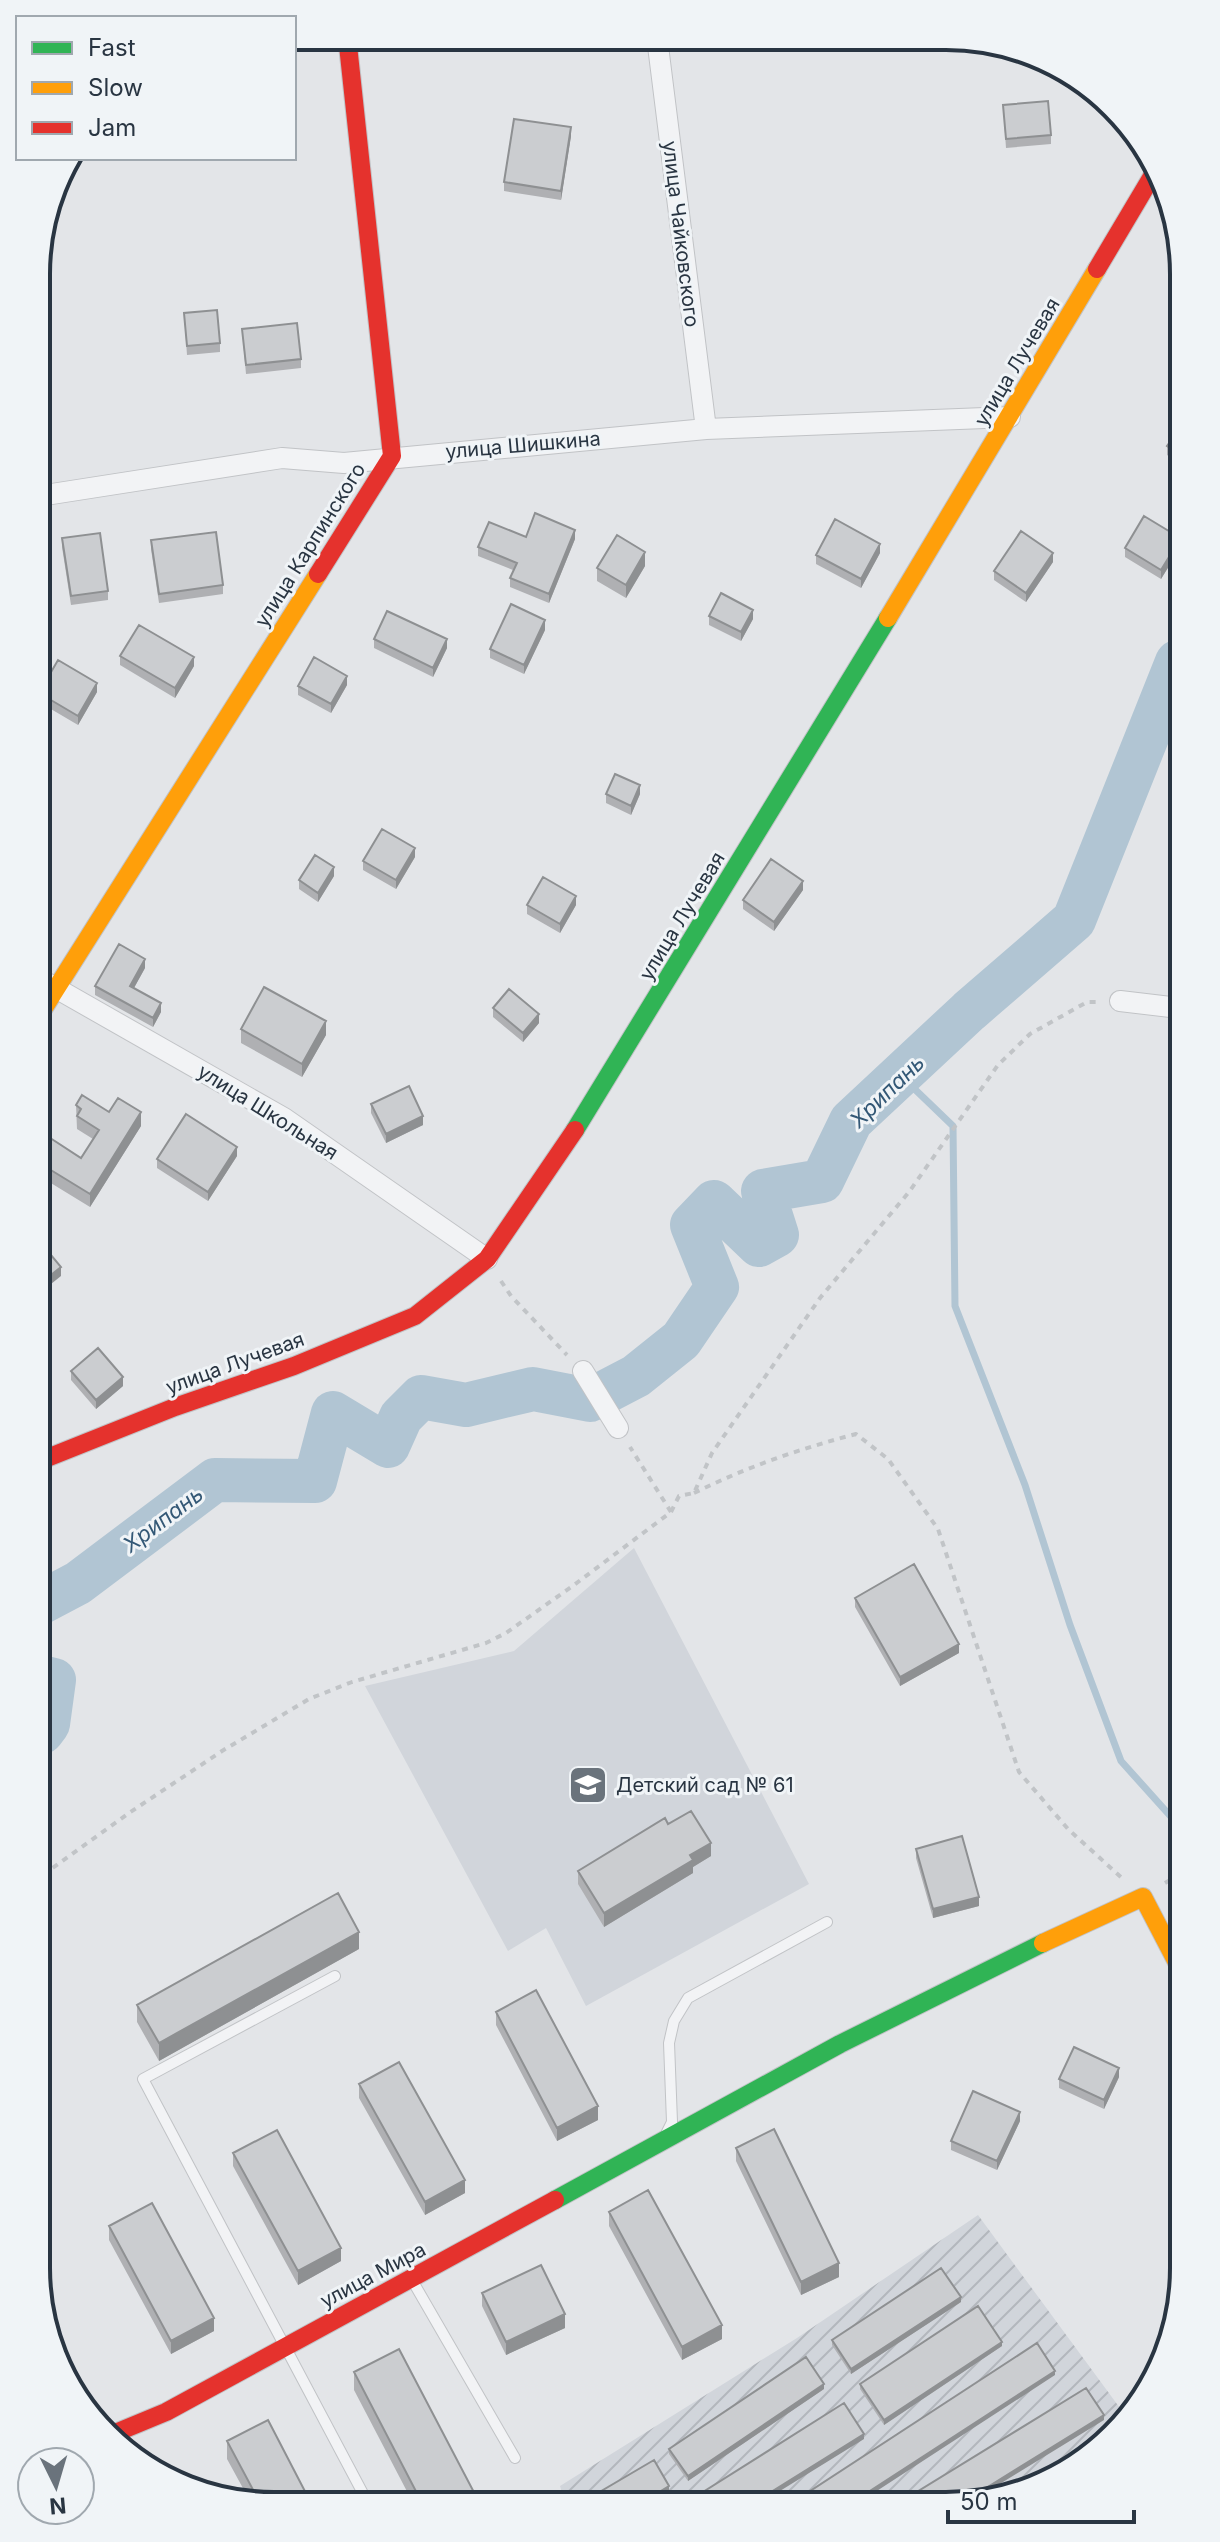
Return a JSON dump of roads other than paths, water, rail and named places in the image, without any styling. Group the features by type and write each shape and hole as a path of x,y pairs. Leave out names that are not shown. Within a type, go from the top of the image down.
{"street":[{"name":"улица Карпинского","path":"50,979 392,456 348,50"},
{"name":"улица Чайковского","path":"659,50 706,429"},
{"name":"улица Лучевая","path":"50,1457 175,1407 294,1366 415,1316 487,1259 556,1161 630,1042 1010,417 1149,181"},
{"name":"улица Шишкина","path":"50,494 282,458 344,463 392,456 706,429 1010,417"},
{"name":"улица Школьная","path":"50,986 284,1118 487,1259"},
{"path":"1120,1001 1170,1007"},
{"path":"583,1371 618,1428"},
{"name":"улица Мира","path":"121,2431 166,2412 840,2044 1004,1961 1143,1897 1170,1949"}],"lane":[{"path":"660,2144 672,2122 668,2053 671,2031 688,1998 827,1922"},
{"path":"335,1976 143,2079 362,2492"},
{"path":"411,2279 515,2458"}],"waterway":[{"name":"Хрипань","path":"50,1598 78,1583 215,1480 315,1481 333,1413 388,1446 401,1417 421,1397 466,1405 533,1389 590,1400 636,1376 681,1340 717,1287 692,1225 714,1202 759,1245 777,1235 763,1191 822,1181 851,1121 969,1011 1074,920 1170,680"},
{"path":"900,1075 953,1126 955,1306 1025,1485 1070,1625 1121,1761 1170,1816"},
{"name":"Хрипань","path":"50,1679 54,1680 50,1709"}],"place":[{"name":"Детский сад № 61","path":"588,1785"}]}
